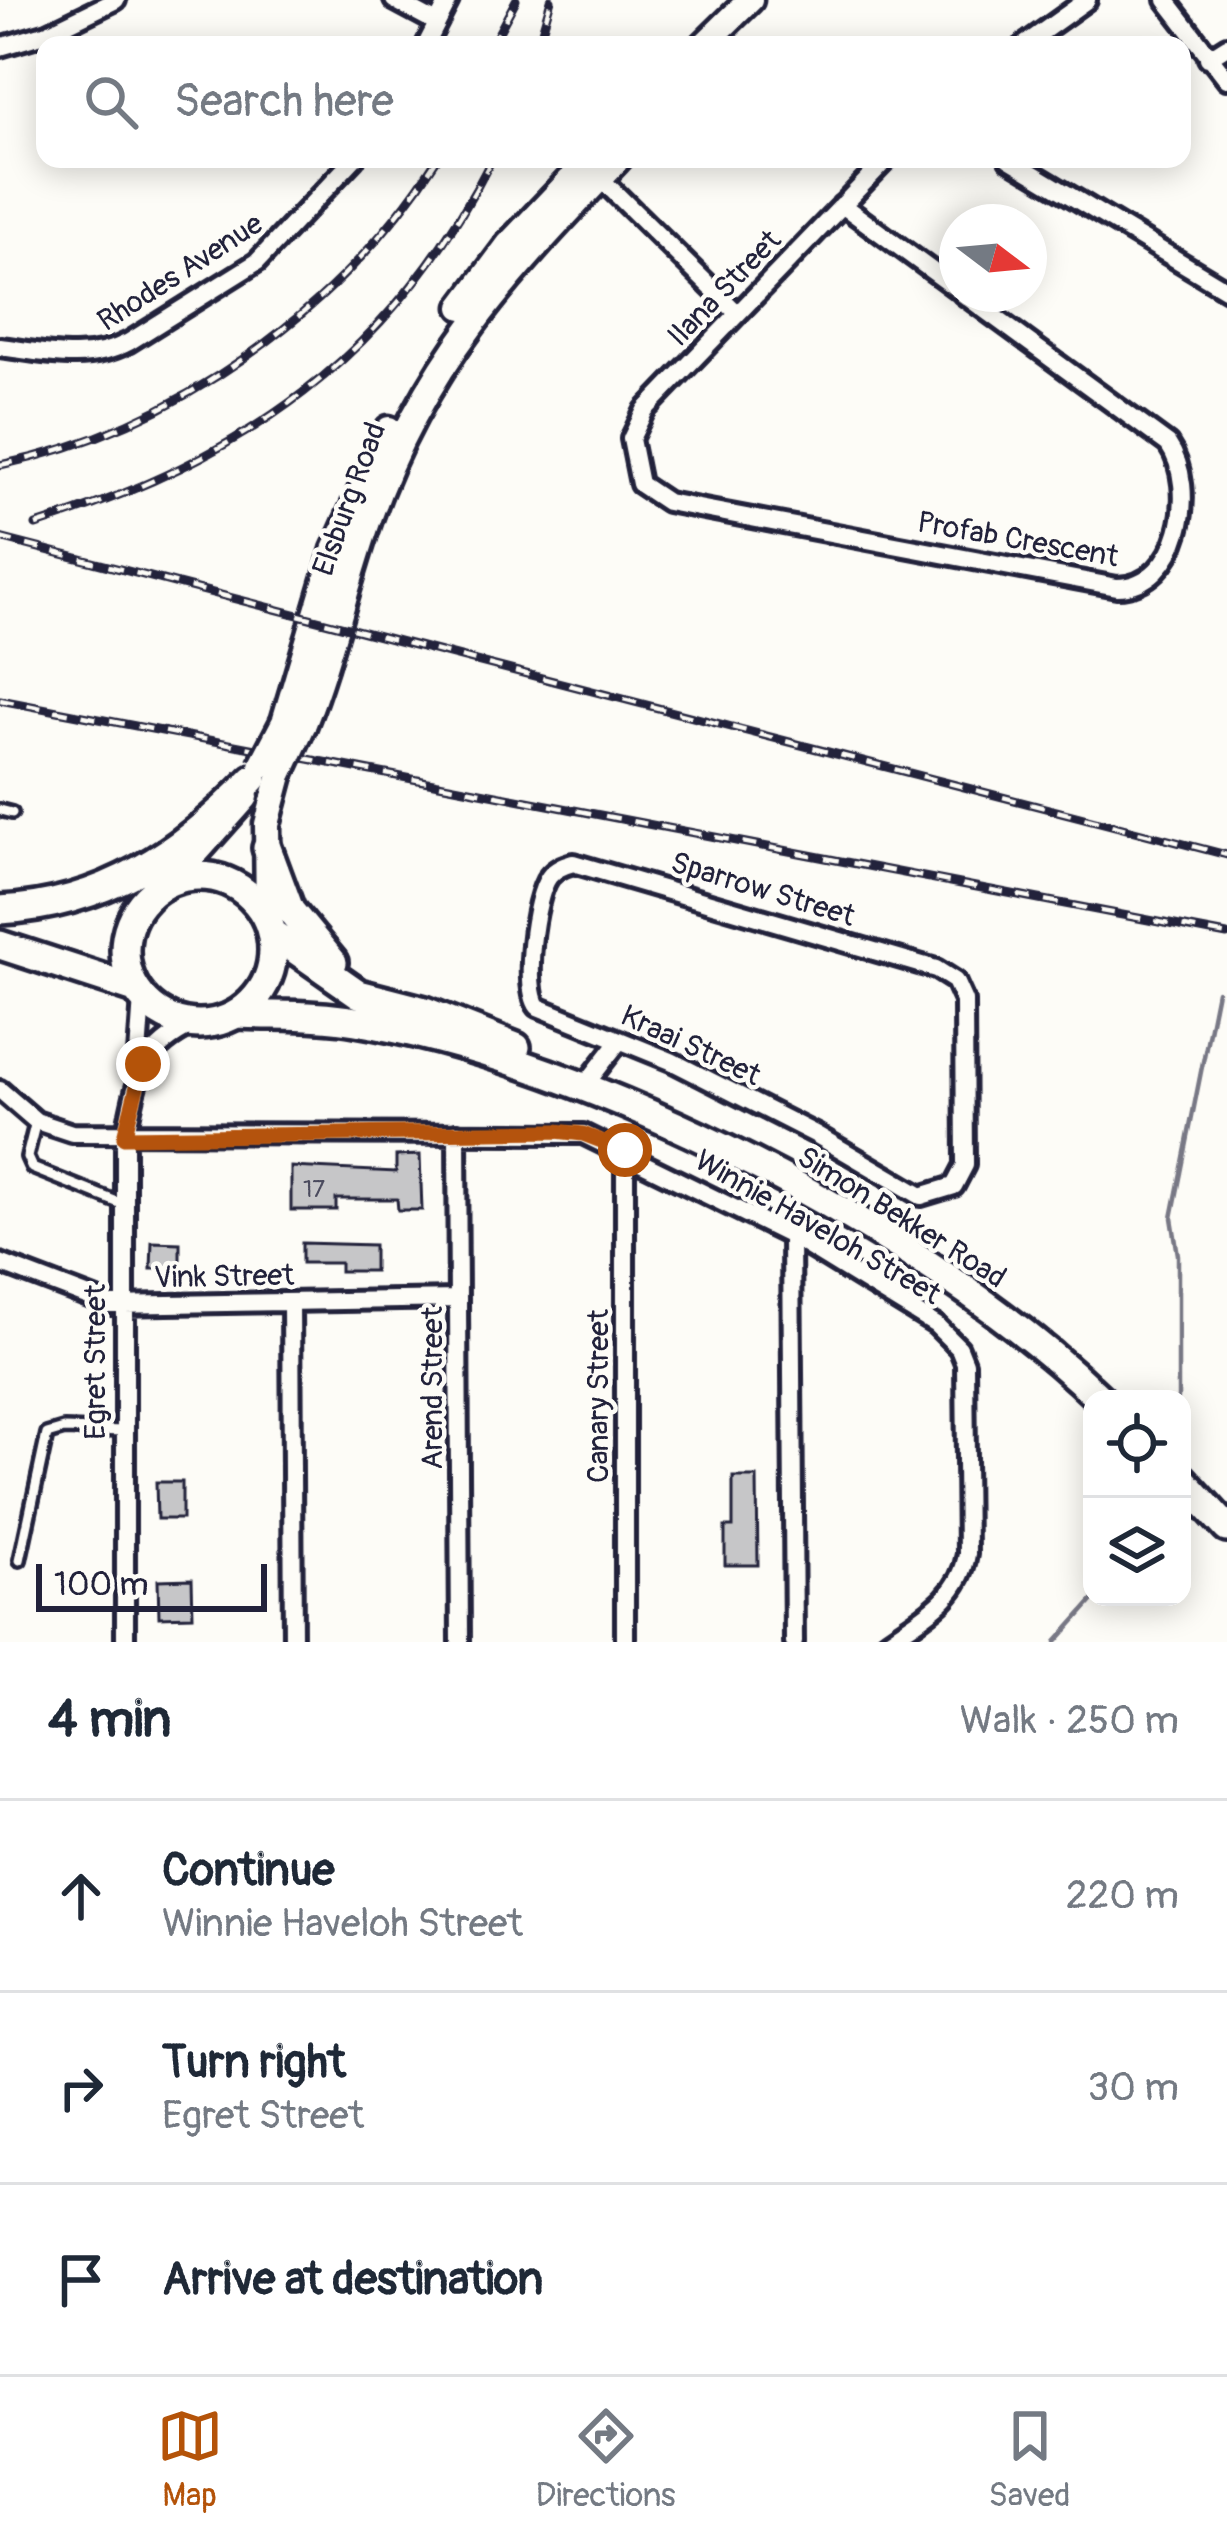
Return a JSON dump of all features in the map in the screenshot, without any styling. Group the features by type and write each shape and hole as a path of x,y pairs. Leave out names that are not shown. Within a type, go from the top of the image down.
{"main road":[{"path":"713,36 750,0"},
{"path":"734,36 769,0"},
{"name":"Elsburg Road","path":"161,886 236,812 265,773 293,724 369,517 425,394 470,320 596,168"},
{"path":"0,910 78,898 142,872 201,830 265,773"},
{"name":"Elsburg Road","path":"265,773 270,927"},
{"path":"267,848 290,910 314,944 363,983 425,1011"},
{"path":"0,925 49,921 193,874 236,884 270,927 268,980 237,1014 193,1024 174,1020 138,993 0,945"},
{"path":"138,993 126,964 125,938 134,913 161,886"},
{"name":"Simon Bekker Road","path":"270,927 358,994 425,1011 772,1174 878,1234 1018,1331 1089,1390"},
{"name":"Simon Bekker Road","path":"237,1014 324,1017 402,1030 586,1086"},
{"path":"1191,1489 1227,1528"}],"street":[{"path":"37,36 116,0"},
{"path":"394,0 437,22"},
{"path":"431,36 449,0"},
{"path":"1037,36 1087,0"},
{"path":"1166,0 1227,79"},
{"path":"0,46 36,36"},
{"path":"1208,58 1227,46"},
{"name":"Rhodes Avenue","path":"0,347 74,356 110,352 130,342 256,262 345,168"},
{"path":"601,168 736,312"},
{"name":"Ilana Street","path":"634,471 631,440 645,410 878,168"},
{"path":"1024,168 1227,290"},
{"name":"Profab Crescent","path":"842,205 939,277"},
{"name":"Profab Crescent","path":"634,471 640,484 667,502 1117,587 1147,580 1169,554 1185,492 1179,460 1168,445 987,312"},
{"name":"Sparrow Street","path":"553,872 584,864 936,969 955,980 964,1001 965,1165 944,1193"},
{"name":"Kraai Street","path":"553,872 542,891 529,992 538,1007 620,1040 815,1134 910,1192 944,1193"},
{"name":"Egret Street","path":"125,1642 122,1204 124,1137 136,1082 138,993"},
{"path":"136,1082 159,1043 193,1024"},
{"path":"586,1086 620,1040"},
{"name":"Winnie Haveloh Street","path":"0,1090 36,1121 72,1133 124,1137 583,1134 625,1150 791,1237 936,1325 959,1348 965,1363 964,1572 949,1597 886,1642"},
{"name":"Arend Street","path":"457,1133 460,1642"},
{"name":"Canary Street","path":"625,1150 625,1642"},
{"path":"791,1237 794,1642"},
{"name":"Vink Street","path":"0,1263 92,1302 121,1305 458,1299"},
{"path":"291,1302 293,1642"}],"lane":[{"path":"36,1121 27,1157 32,1168 122,1204"},
{"path":"20,1560 46,1434 64,1429 123,1431"}],"building":[{"path":"420,1155 422,1210 398,1210 397,1199 336,1199 336,1210 291,1210 291,1167 396,1172 396,1156"},
{"path":"152,1242 180,1243 180,1269 151,1269"},
{"path":"302,1243 374,1245 374,1271 340,1271 340,1263 302,1263"},
{"path":"733,1477 757,1477 758,1565 725,1565 725,1527 733,1527"},
{"path":"156,1482 182,1482 182,1519 157,1519"},
{"path":"192,1579 193,1616 159,1617 158,1580"}],"waterway":[{"path":"1178,1390 1178,1255 1172,1218 1217,991"},
{"path":"1056,1642 1088,1606"}],"railway":[{"path":"497,36 516,0"},
{"path":"541,36 551,0"},
{"path":"0,465 65,448 129,423 248,355 303,313 353,265 431,168"},
{"path":"36,525 181,468 304,392 358,345 407,291 452,229 487,168"},
{"path":"0,538 1227,855"},
{"path":"0,700 1227,935"}],"route":[{"path":"143,1064 124,1137 556,1131 583,1134 625,1150"}]}
